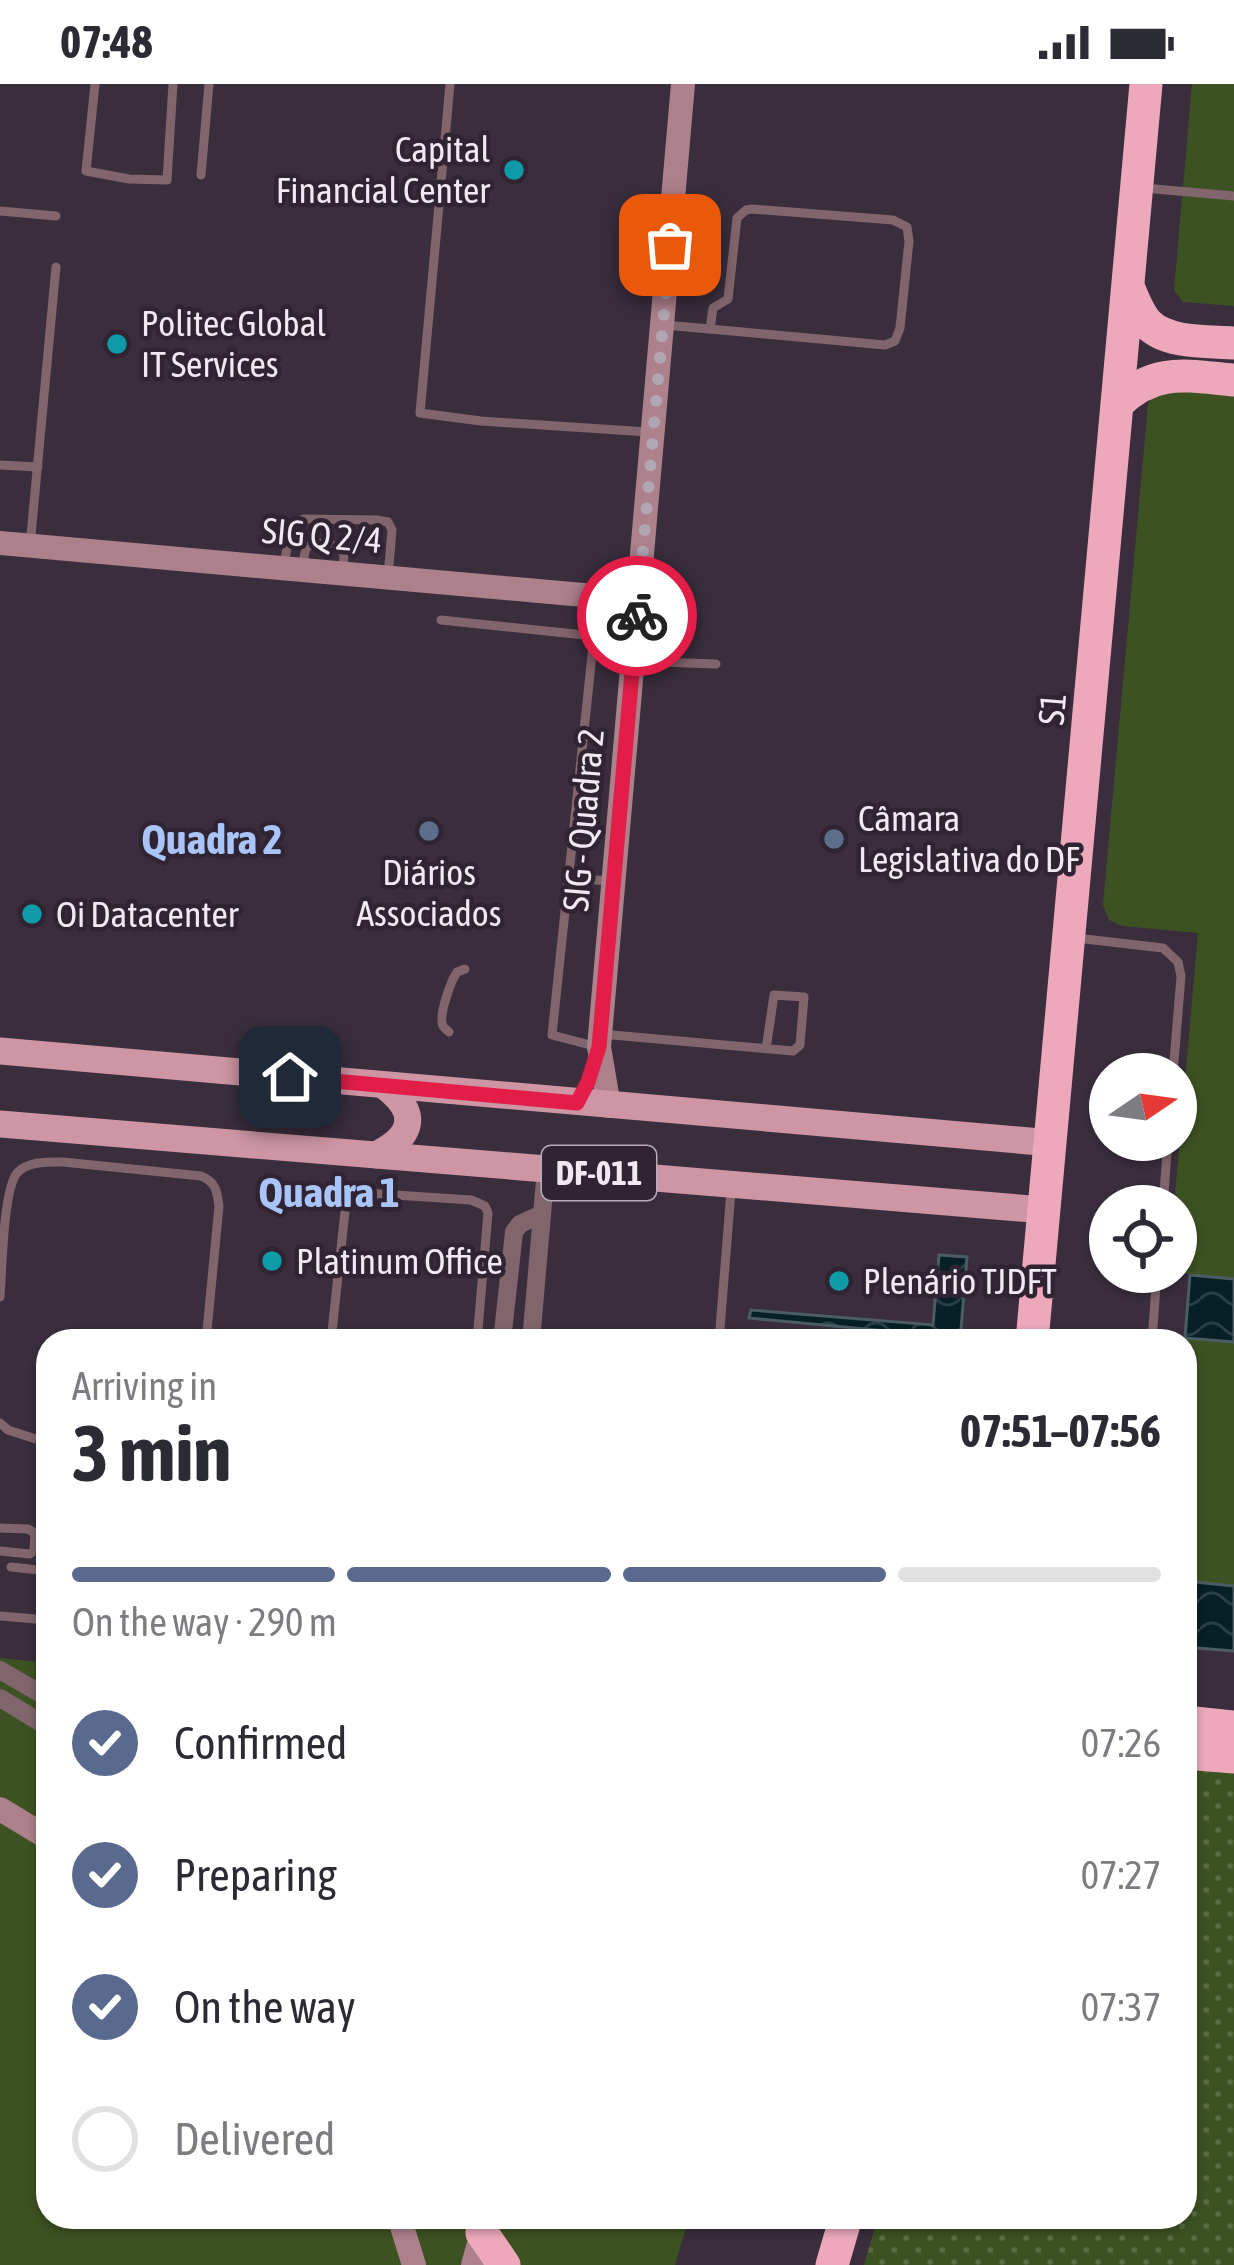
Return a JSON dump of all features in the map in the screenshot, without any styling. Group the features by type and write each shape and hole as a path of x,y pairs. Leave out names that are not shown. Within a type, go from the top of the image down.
{"highway":[{"name":"S1","path":"1033,1329 1146,84"},
{"path":"1129,289 1148,324 1158,332 1234,343"},
{"path":"1118,403 1133,389 1159,378 1234,380"},
{"path":"1197,1724 1234,1726"},
{"path":"1197,1754 1234,1757"},
{"path":"830,2261 842,2229"},
{"path":"478,2238 504,2265"}],"main road":[{"name":"DF-011","path":"0,1052 1052,1143"},
{"path":"376,1155 396,1145 407,1124 401,1099 383,1085"},
{"name":"DF-011","path":"0,1124 1044,1210"}],"street":[{"name":"SIG - Quadra 2","path":"577,1103 600,1040 683,84"},
{"name":"SIG Q 2/4","path":"0,543 638,600"},
{"name":"SIG - Quadra 2","path":"600,1040 609,1106"},
{"path":"532,1329 546,1168"},
{"path":"503,1329 514,1232 542,1214"},
{"path":"0,1670 36,1691"},
{"path":"0,1698 36,1720"},
{"path":"0,1809 36,1831"},
{"path":"403,2229 414,2265"}],"lane":[{"path":"95,84 86,171 166,180 173,84"},
{"path":"201,175 209,84"},
{"path":"450,84 420,413 654,433"},
{"path":"1138,187 1234,196"},
{"path":"664,326 891,344 900,328 907,227 893,220 746,210 737,218 728,299 713,308 710,329"},
{"path":"0,211 56,216"},
{"path":"30,546 56,267"},
{"path":"0,465 38,467"},
{"path":"293,568 292,524 303,519 377,520 388,522 392,530 388,577"},
{"path":"441,620 594,636 552,1035 793,1051 800,1045 804,998 774,995 766,1048"},
{"path":"633,661 716,664"},
{"path":"568,878 614,882"},
{"path":"1071,937 1163,948 1178,962 1175,1053"},
{"path":"449,1032 442,1020 450,983 465,969"},
{"path":"0,1297 5,1224 11,1185 18,1172 42,1162 63,1162 201,1176 212,1181 219,1206 207,1329"},
{"path":"719,1329 731,1183"},
{"path":"332,1329 346,1202 365,1193 471,1200 484,1206 488,1214 478,1329"},
{"path":"1153,1329 1155,1293"},
{"path":"0,1424 36,1439"},
{"path":"0,1528 28,1529 34,1533 35,1544 30,1554 0,1552"},
{"path":"10,1567 36,1570"},
{"path":"0,1616 36,1619"}],"green space":[{"path":"1192,84 1234,84 1234,306 1183,302 1174,290"},
{"path":"1154,393 1234,395 1234,1279 1197,1275 1197,1185 1176,1185 1178,1161 1197,1161 1197,1053 1187,1053 1198,933 1122,926 1109,920 1103,905 1148,404"},
{"path":"1197,1339 1234,1342 1234,1586 1197,1582"},
{"path":"0,1658 36,1662 36,2229 686,2229 675,2265 0,2265"},
{"path":"1197,1769 1234,1773 1234,2265 864,2265 874,2229 1197,2229"}],"water":[{"path":"939,1255 967,1257 961,1329 865,1329 749,1318 751,1310 933,1325"},
{"path":"1197,1276 1234,1279 1234,1342 1197,1339 1197,1329 1186,1329 1189,1293 1197,1293"},
{"path":"1197,1582 1234,1586 1234,1651 1197,1648"}],"way so far":[{"path":"637,616 670,245"}],"place":[{"name":"Capital Financial Center","path":"514,170"},
{"name":"Politec Global IT Services","path":"117,344"},
{"name":"Diários Associados","path":"429,831"},
{"name":"Câmara Legislativa do DF","path":"834,839"},
{"name":"Oi Datacenter","path":"32,914"},
{"name":"Platinum Office","path":"272,1261"},
{"name":"Plenário TJDFT","path":"839,1281"}],"district":[{"name":"Quadra 2","path":"212,839"},
{"name":"Quadra 1","path":"329,1192"}],"route":[{"path":"290,1077 577,1103 599,1047 637,616"}]}
